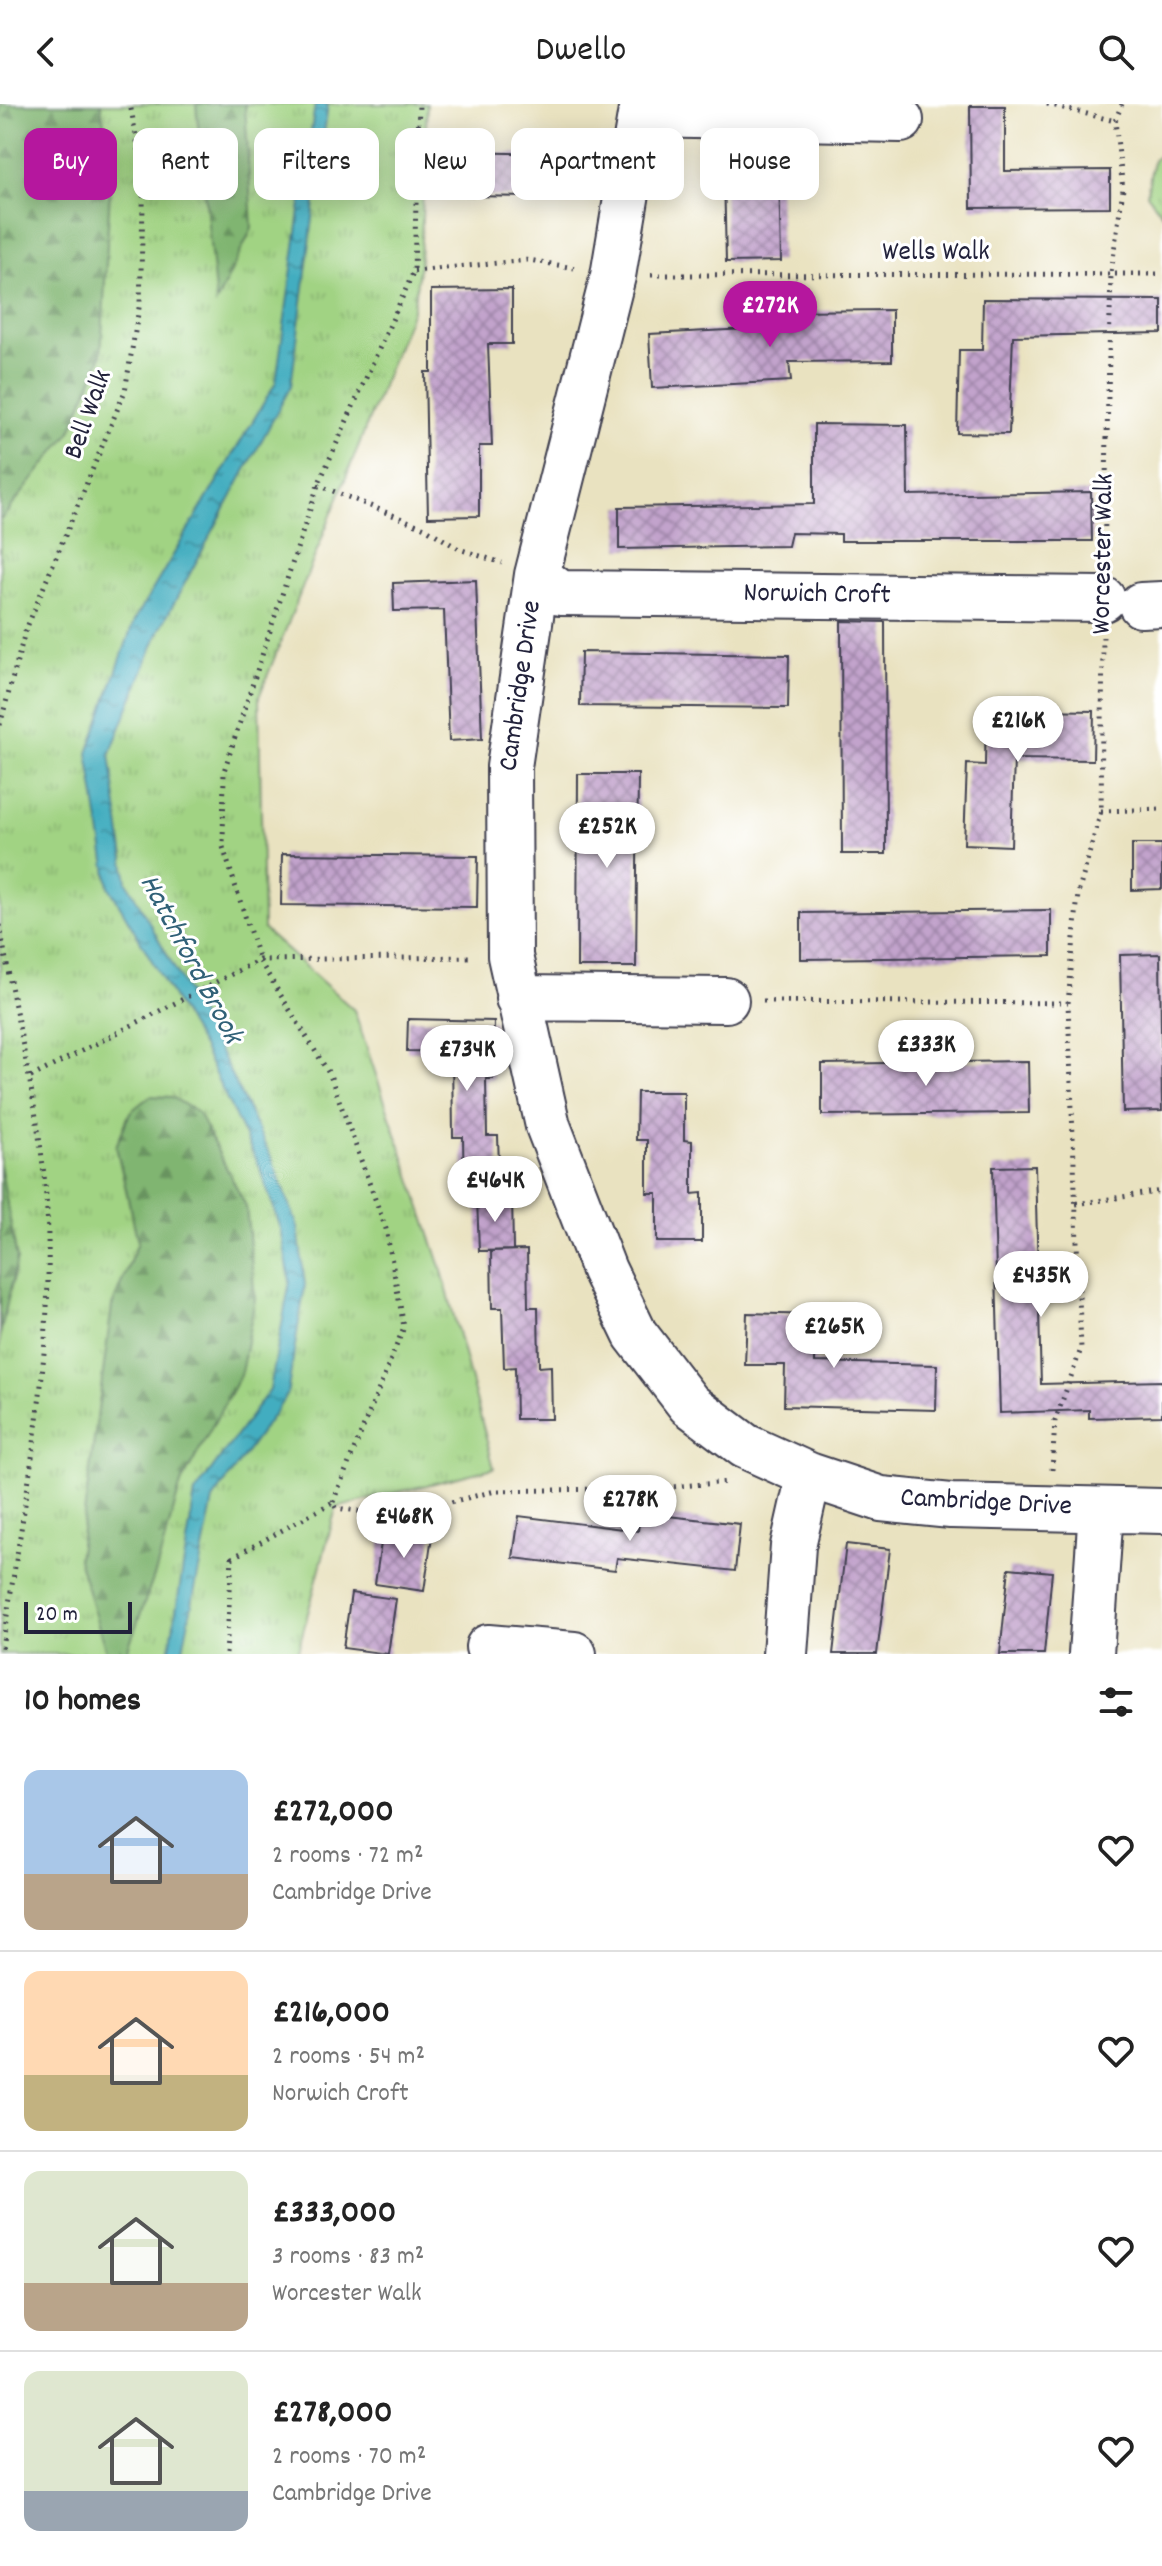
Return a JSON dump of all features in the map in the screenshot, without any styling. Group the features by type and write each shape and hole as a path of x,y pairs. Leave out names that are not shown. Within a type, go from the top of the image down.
{"street":[{"name":"Cambridge Drive","path":"901,120 642,109 613,276 537,575 509,767 510,956 548,1126 604,1270 635,1334 689,1404 745,1446 809,1475 881,1499 951,1506 1162,1511"},
{"name":"Norwich Croft","path":"537,575 560,593 1135,603"},
{"path":"518,998 726,1000"},
{"path":"785,1654 793,1546 809,1475"},
{"path":"1091,1654 1101,1510"},
{"path":"488,1647 574,1654"}],"path":[{"name":"Bell Walk","path":"0,725 25,632 125,391 140,302 144,177 130,104"},
{"path":"226,1654 232,1558 333,1502 404,1327 386,1229 330,1075 259,960 223,847 224,771 318,485 414,271 419,104"},
{"path":"1047,104 1115,121"},
{"name":"Worcester Walk","path":"1051,1507 1055,1421 1081,1349 1068,1003 1078,894 1101,811 1135,603 1111,273 1123,189 1115,121 1122,104"},
{"name":"Wells Walk","path":"414,271 529,260 613,276 1162,274"},
{"path":"318,485 425,528 459,549 537,575"},
{"path":"1101,811 1162,809"},
{"path":"0,925 31,1077 48,1238 39,1392 1,1654"},
{"path":"31,1077 259,960 510,956"},
{"path":"726,1000 1068,1003"},
{"path":"1076,1204 1162,1191"},
{"path":"333,1502 336,1508 395,1516 495,1491 658,1488 734,1482"}],"green space":[{"path":"0,104 427,104 426,128 395,128 395,200 423,200 420,263 413,308 259,697 263,929 354,1010 441,1267 494,1468 336,1508 297,1654 0,1654"},
{"path":"0,104 101,104 105,128 24,128 24,200 109,200 101,357 71,431 1,520 0,526"},
{"path":"196,104 245,104 252,228 216,303 206,200 238,200 238,128 198,128"},
{"path":"1162,154 1162,214 1147,194 1153,160"},
{"path":"150,1096 172,1097 198,1113 246,1206 255,1299 241,1373 181,1484 156,1571 126,1654 107,1654 78,1559 112,1306 138,1242 116,1146 130,1112"},
{"path":"0,1164 17,1259 0,1335"}],"water":[{"path":"315,104 328,104 325,128 312,128"},
{"path":"302,200 315,200 291,386 159,631 110,754 127,882 214,1040 273,1161 298,1227 305,1285 287,1395 213,1500 182,1654 169,1654 195,1493 270,1389 290,1281 281,1229 259,1166 202,1047 109,887 88,753 134,621 276,382"}],"building":[{"path":"970,106 1005,106 1005,171 1110,170 1110,207 971,208"},
{"path":"495,153 511,153 511,197 495,196"},
{"path":"725,200 780,200 781,261 726,262"},
{"path":"512,289 512,344 488,344 492,446 479,446 479,516 428,517 425,372 431,372 431,290"},
{"path":"983,299 1162,300 1162,333 1013,336 1009,434 957,433 959,350 982,350"},
{"path":"892,310 892,361 789,362 791,381 652,388 649,334 789,327 788,311"},
{"path":"814,424 907,425 908,495 1091,492 1092,541 841,541 841,534 791,533 788,546 619,549 619,507 814,504"},
{"path":"476,580 482,739 449,741 444,610 394,611 393,583"},
{"path":"841,621 885,622 886,854 842,854"},
{"path":"581,652 789,655 788,708 580,706"},
{"path":"986,709 1094,711 1093,760 1014,759 1011,846 964,844 967,764 985,765"},
{"path":"578,774 638,774 636,967 577,967"},
{"path":"1132,844 1162,844 1162,889 1132,890"},
{"path":"282,854 478,856 477,907 281,905"},
{"path":"1051,910 1051,956 801,959 801,913"},
{"path":"1160,954 1162,1111 1123,1112 1120,955"},
{"path":"408,1019 494,1021 493,1079 486,1079 487,1136 498,1136 500,1196 464,1198 463,1137 453,1137 452,1052 407,1051"},
{"path":"1028,1061 1029,1113 822,1115 822,1064"},
{"path":"637,1092 684,1092 684,1140 692,1141 692,1194 702,1193 702,1242 657,1242 657,1193 647,1193 647,1140 636,1140"},
{"path":"1035,1166 1041,1384 1162,1381 1162,1416 1089,1418 1089,1410 1000,1413 993,1167"},
{"path":"512,1196 513,1250 479,1251 477,1198"},
{"path":"527,1250 528,1307 538,1307 539,1367 551,1366 552,1419 516,1419 515,1367 504,1368 502,1308 492,1308 491,1251"},
{"path":"747,1313 816,1315 815,1362 937,1365 936,1410 784,1406 785,1365 745,1365"},
{"path":"640,1513 740,1524 735,1571 617,1558 615,1570 513,1558 519,1516 638,1531"},
{"path":"383,1529 432,1536 424,1591 375,1584"},
{"path":"846,1544 890,1549 877,1654 833,1654"},
{"path":"1009,1568 1052,1572 1044,1654 1000,1654"},
{"path":"351,1593 396,1599 388,1654 343,1648"}],"water label":[{"name":"Hatchford Brook","path":"189,960"}]}
